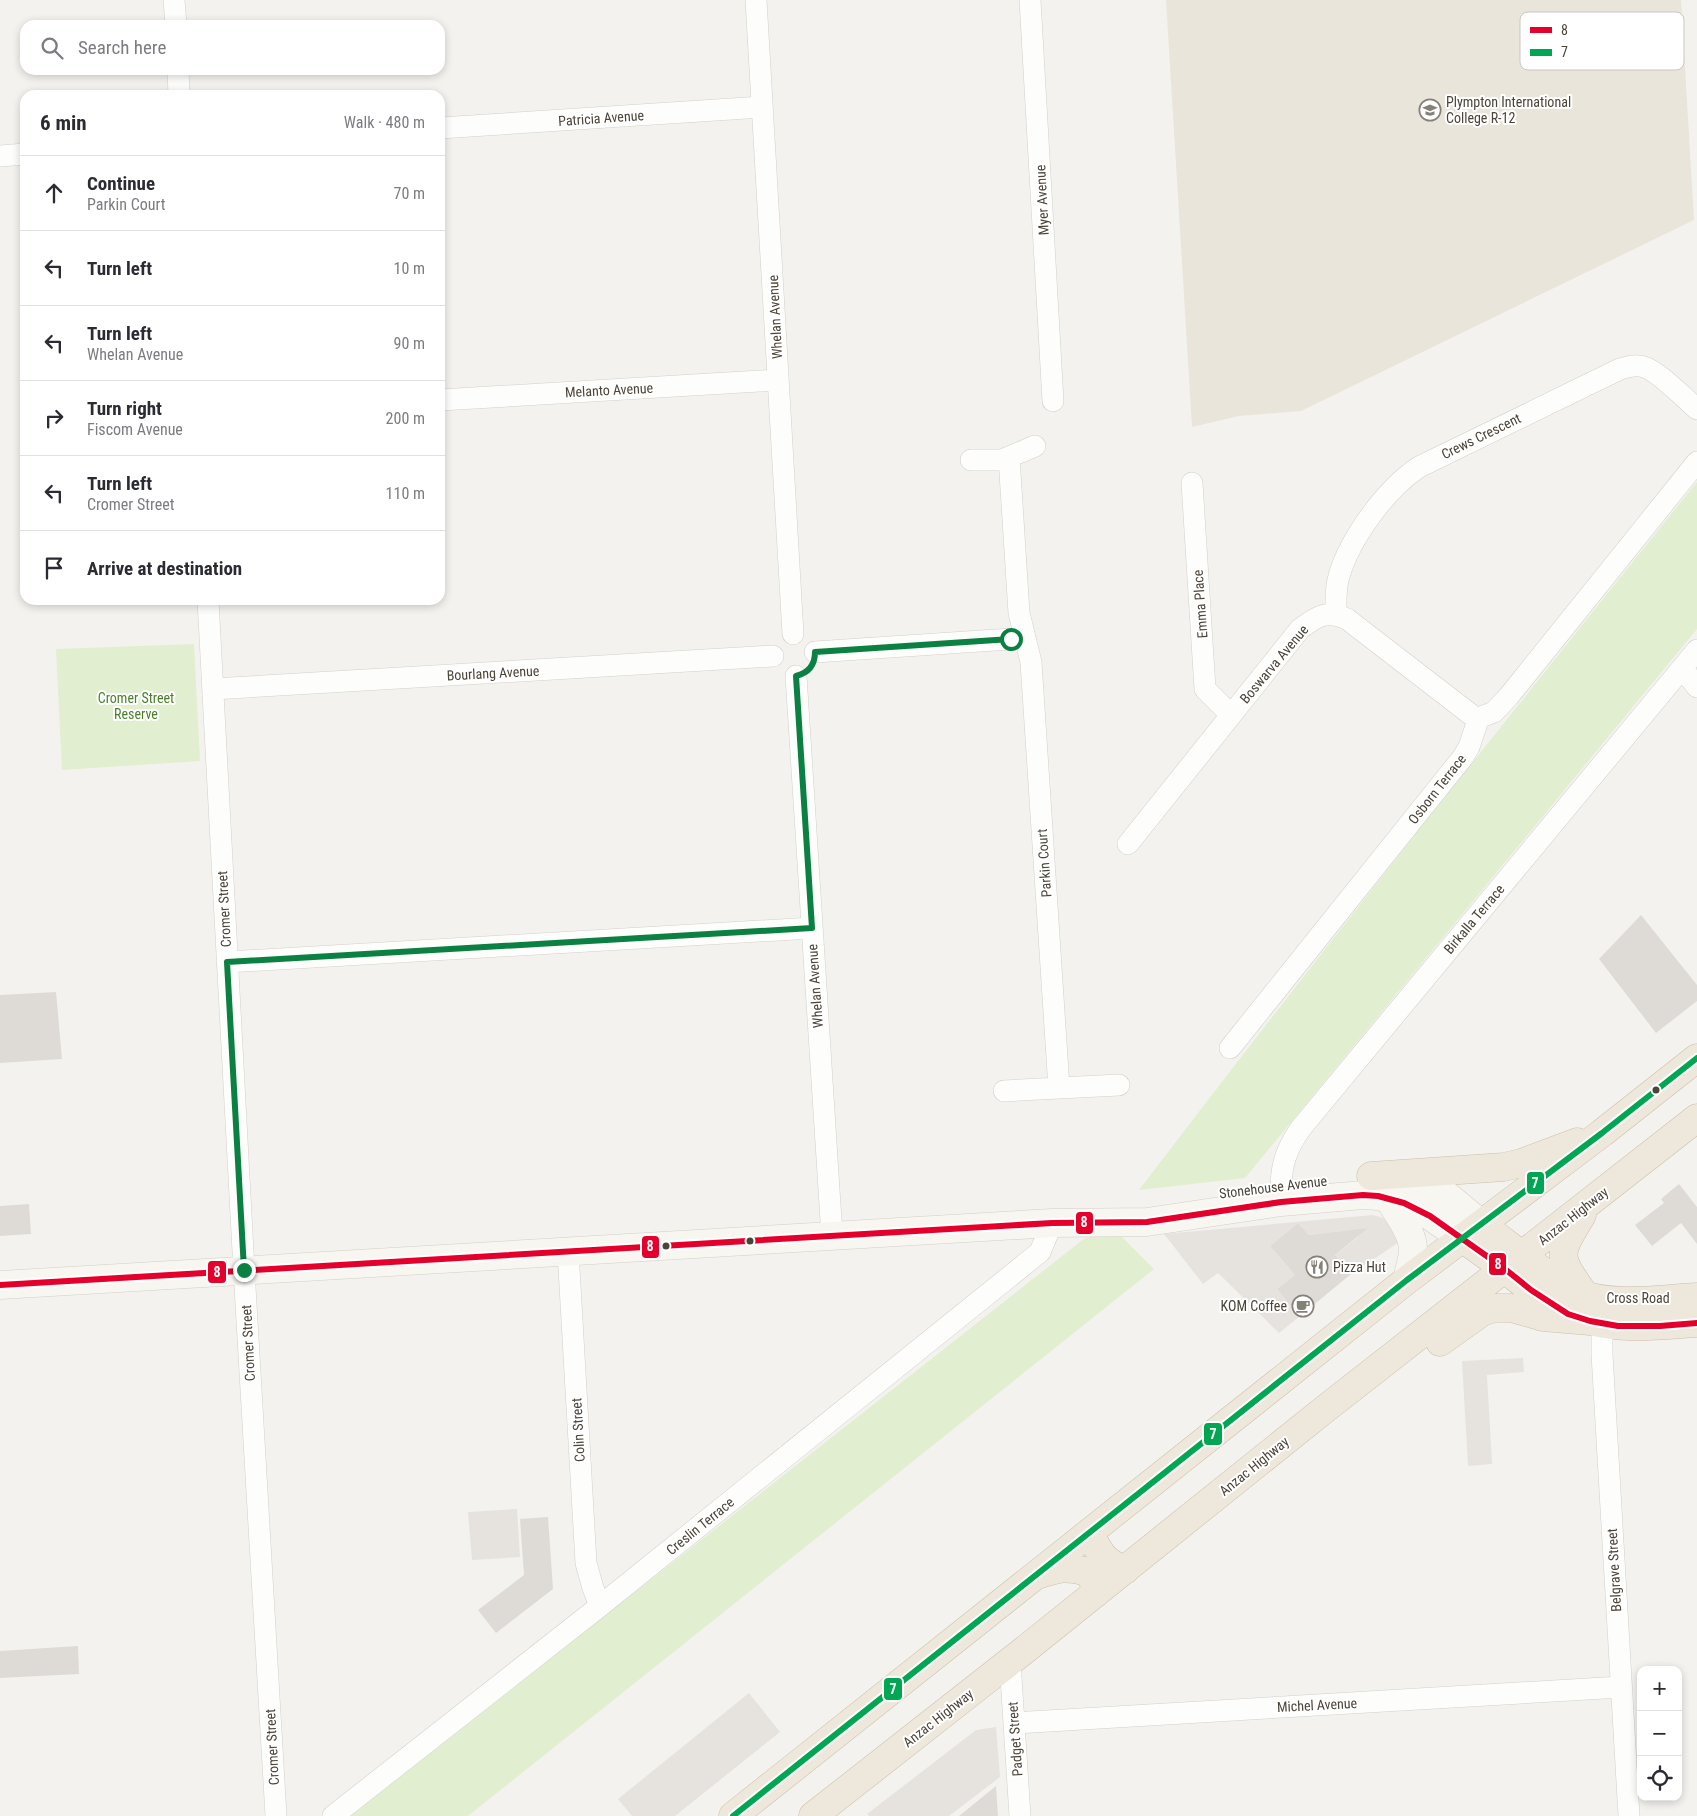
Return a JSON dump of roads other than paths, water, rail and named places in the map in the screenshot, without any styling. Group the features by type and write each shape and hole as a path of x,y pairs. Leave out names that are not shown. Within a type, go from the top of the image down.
{"highway":[{"path":"733,1816 1407,1280 1602,1133 1697,1058"},
{"name":"Anzac Highway","path":"813,1816 1010,1662 1325,1409 1697,1118"},
{"path":"1371,1176 1504,1166 1521,1163 1602,1133"},
{"path":"1585,1295 1571,1275 1563,1255 1565,1243 1588,1204"},
{"name":"Cross Road","path":"1472,1231 1514,1262 1574,1292 1620,1300 1697,1297"},
{"name":"Cross Road","path":"1514,1262 1531,1290 1568,1314 1596,1322 1634,1326 1697,1323"},
{"path":"1325,1409 1370,1398 1437,1344 1476,1316 1488,1310 1512,1308 1543,1317 1596,1322"},
{"path":"1090,1532 1102,1556 1111,1564 1125,1570"},
{"path":"1036,1575 1060,1568 1073,1568 1088,1572 1094,1582 1096,1593"}],"street":[{"path":"174,0 176,20"},
{"name":"Whelan Avenue","path":"756,0 793,634"},
{"name":"Myer Avenue","path":"1030,0 1053,401"},
{"path":"178,75 179,90"},
{"name":"Patricia Avenue","path":"445,128 762,107"},
{"path":"0,156 20,154"},
{"name":"Crews Crescent","path":"1336,615 1338,576 1355,541 1386,495 1419,466 1611,373 1634,365 1653,371 1697,409"},
{"name":"Melanto Avenue","path":"445,400 778,380"},
{"path":"971,460 1002,460 1034,446"},
{"name":"Parkin Court","path":"1009,457 1019,613 1031,662 1059,1088"},
{"path":"1336,615 1347,618 1478,720 1494,712 1509,696 1697,462"},
{"name":"Emma Place","path":"1192,483 1206,689 1231,715"},
{"name":"Cromer Street","path":"208,605 276,1816"},
{"name":"Boswarva Avenue","path":"1128,844 1300,629 1314,618 1327,614 1336,615"},
{"path":"793,634 801,635 808,639 813,645 815,652 814,661 810,668 796,676 787,675 780,671 775,664 773,656 774,648 778,641 785,636 793,634"},
{"path":"815,652 1025,638"},
{"name":"Birkalla Terrace","path":"1281,1193 1282,1165 1285,1154 1301,1128 1697,650"},
{"name":"Bourlang Avenue","path":"213,689 773,656"},
{"path":"1682,668 1697,687"},
{"name":"Whelan Avenue","path":"796,676 832,1236"},
{"name":"Osborn Terrace","path":"1230,1048 1463,757 1470,747 1478,720"},
{"path":"227,962 812,928"},
{"path":"1004,1091 1119,1085"},
{"name":"Stonehouse Avenue","path":"0,1285 1052,1223 1147,1222 1371,1176 1400,1177 1439,1189 1472,1231"},
{"name":"Stonehouse Avenue","path":"1281,1193 1363,1195 1389,1199 1404,1203 1430,1216 1472,1231"},
{"path":"1389,1199 1413,1246 1407,1280"},
{"name":"Creslin Terrace","path":"333,1816 600,1606 1040,1252 1052,1223"},
{"name":"Colin Street","path":"568,1251 586,1563 600,1606"},
{"name":"Belgrave Street","path":"1596,1322 1602,1354 1629,1816"},
{"name":"Padget Street","path":"1010,1662 1020,1816"},
{"name":"Michel Avenue","path":"1014,1724 1621,1686"}],"place":[{"name":"Plympton International College R-12","path":"1430,110"},
{"name":"Pizza Hut","path":"1317,1267"},
{"name":"KOM Coffee","path":"1303,1306"}],"park label":[{"name":"Cromer Street Reserve","path":"136,706"}]}
